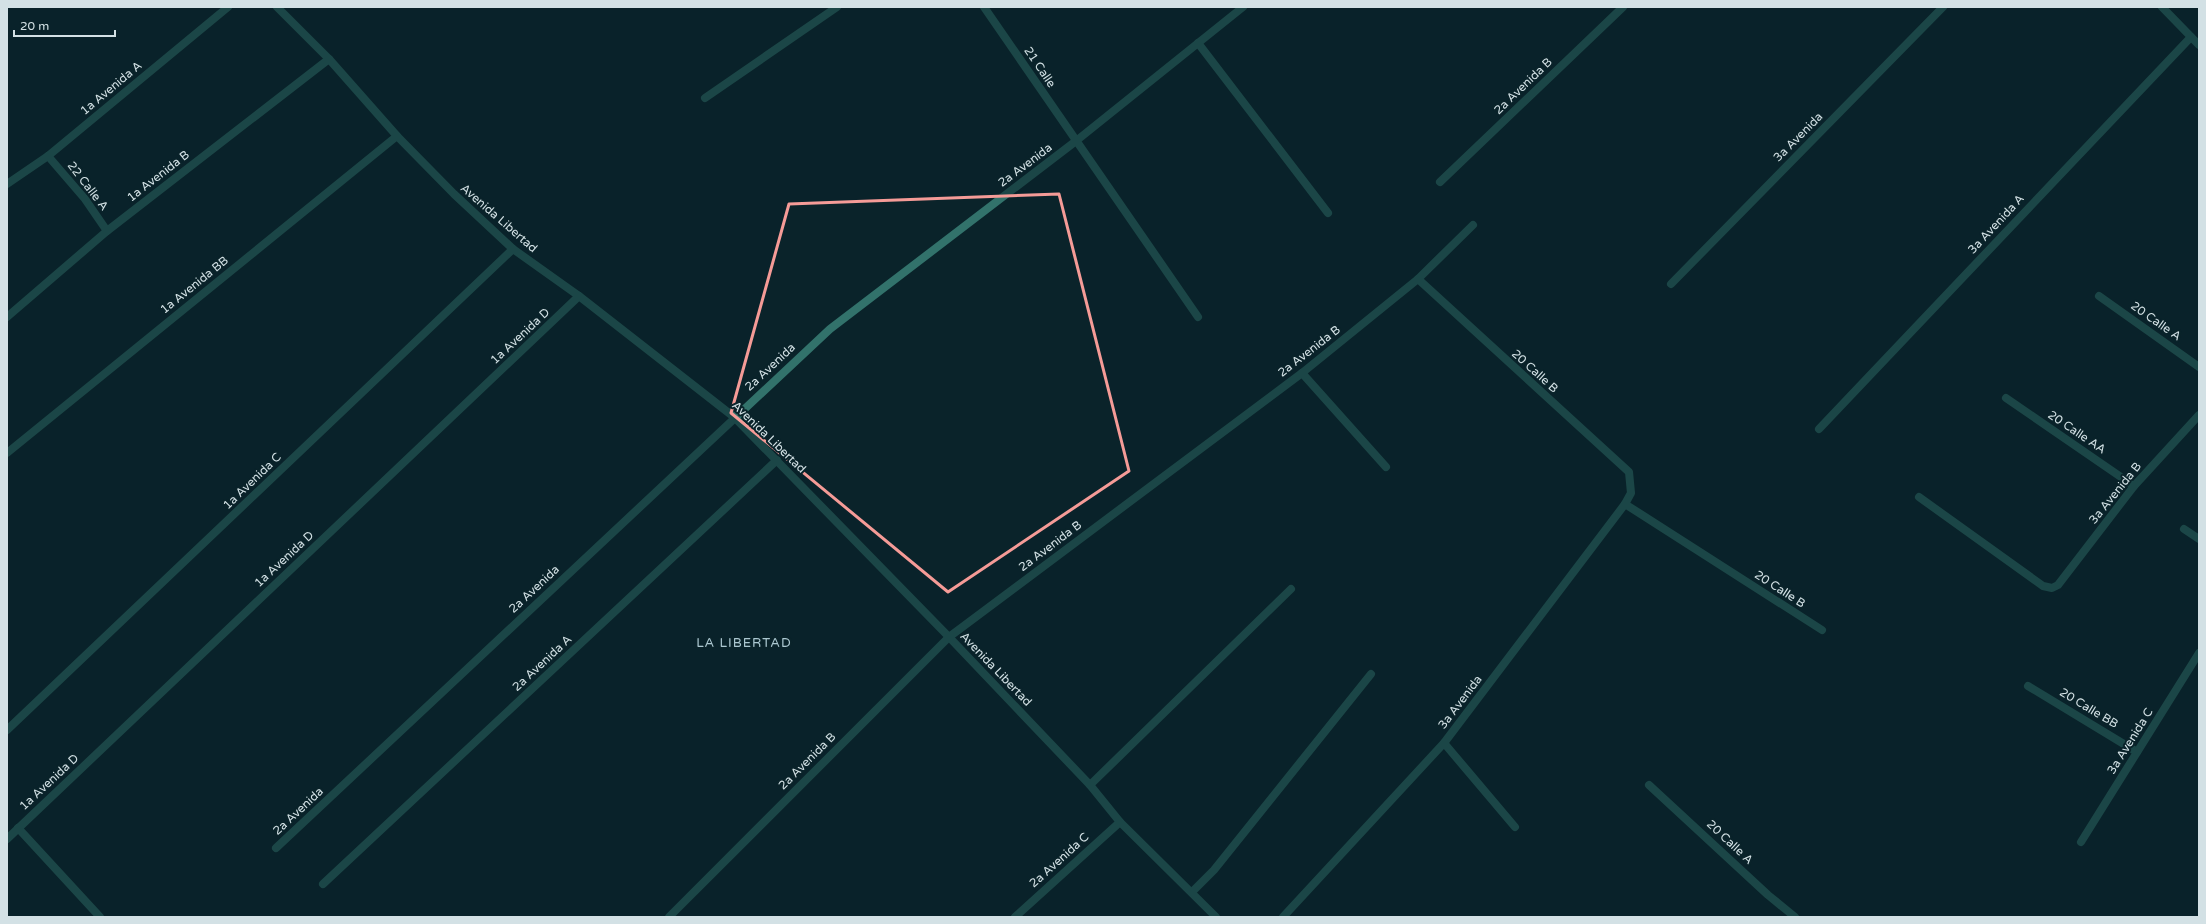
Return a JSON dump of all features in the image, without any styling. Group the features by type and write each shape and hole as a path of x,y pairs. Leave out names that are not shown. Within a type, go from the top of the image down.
{"street":[{"name":"1a Avenida A","path":"7,184 48,156 228,7"},
{"name":"Avenida Libertad","path":"277,7 329,59 397,136 454,194 513,249 578,296 734,417 949,637 1090,785 1120,822 1216,917"},
{"path":"705,98 837,7"},
{"name":"21 Calle","path":"984,7 1198,317"},
{"name":"2a Avenida","path":"276,848 734,417 830,329 1076,141 1243,7"},
{"name":"2a Avenida B","path":"1440,182 1623,7"},
{"name":"3a Avenida","path":"1671,284 1943,7"},
{"path":"2162,7 2199,45"},
{"name":"3a Avenida A","path":"1819,429 2191,37"},
{"path":"1198,43 1328,213"},
{"name":"1a Avenida B","path":"7,317 107,231 329,59"},
{"name":"1a Avenida BB","path":"7,453 397,136"},
{"name":"22 Calle A","path":"48,156 85,199 107,231"},
{"name":"2a Avenida B","path":"669,917 949,637 1302,373 1418,279 1473,225"},
{"name":"1a Avenida C","path":"7,730 513,249"},
{"name":"20 Calle B","path":"1418,279 1629,472 1631,483"},
{"name":"1a Avenida D","path":"7,838 578,296"},
{"name":"20 Calle A","path":"2099,296 2199,367"},
{"path":"1302,373 1386,467"},
{"name":"20 Calle AA","path":"2006,398 2134,486"},
{"name":"3a Avenida B","path":"1919,497 2043,586 2052,588 2058,585 2134,486 2199,415"},
{"name":"2a Avenida A","path":"324,884 777,460"},
{"name":"3a Avenida","path":"1283,917 1444,743 1625,504 1631,493 1631,483"},
{"name":"20 Calle B","path":"1625,504 1822,630"},
{"path":"2184,529 2199,539"},
{"path":"1090,785 1291,589"},
{"name":"3a Avenida C","path":"2081,842 2199,653"},
{"path":"1192,892 1214,870 1371,674"},
{"name":"20 Calle BB","path":"2028,686 2137,752"},
{"path":"1444,743 1515,827"},
{"name":"20 Calle A","path":"1649,785 1768,895 1795,917"},
{"name":"2a Avenida C","path":"1015,917 1120,822"},
{"path":"18,828 100,917"}],"highlighted area":[{"path":"1059,194 1129,471 948,592 731,413 789,204"}],"district":[{"name":"LA LIBERTAD","path":"744,642"}]}
